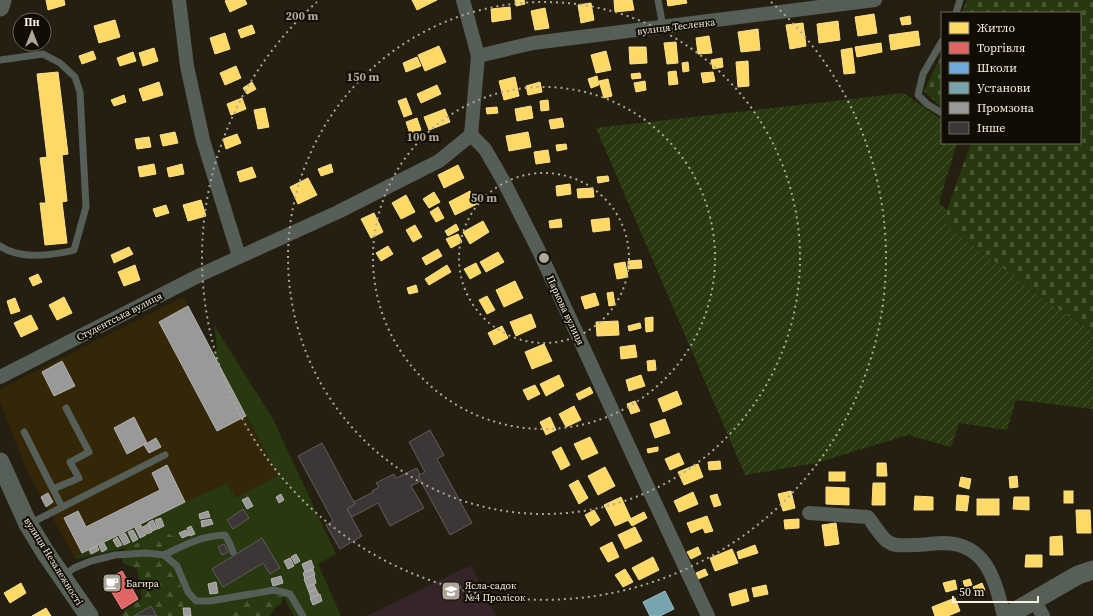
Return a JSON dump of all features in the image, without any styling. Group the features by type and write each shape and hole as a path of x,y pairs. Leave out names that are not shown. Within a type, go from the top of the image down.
{"main road":[{"path":"0,7 2,0"},
{"name":"вулиця Незалежності","path":"0,462 28,524 88,616"},
{"path":"1006,616 1038,608 1078,575 1093,570"}],"street":[{"path":"179,0 187,66 203,140 239,256"},
{"path":"463,0 478,56 471,135"},
{"name":"вулиця Тесленка","path":"478,56 533,44 663,27 804,5 875,0"},
{"name":"Студентська вулиця","path":"0,377 239,256 338,212 439,160 471,135"},
{"name":"Паркова вулиця","path":"471,135 485,149 504,182 538,249 708,616"},
{"path":"809,513 868,517 887,541 896,545 944,543 962,546 977,554 986,562 994,579 1006,616"}],"lane":[{"path":"658,0 663,27"},
{"path":"956,12 960,0"},
{"path":"941,43 923,74 918,95 927,104 941,112"},
{"path":"0,60 43,54 60,63 75,77 80,92 86,206 74,250 61,254 26,255 0,246"},
{"path":"53,490 80,478 70,462 89,452 66,408"},
{"path":"24,432 62,507"},
{"path":"28,524 165,455"},
{"path":"62,576 74,568 91,560 115,555 146,553 164,555 192,542 210,536 225,535 233,552"},
{"path":"164,555 177,566 188,592 196,601 210,601 274,590 290,594 303,616"}],"shaded area":[{"path":"183,297 278,475 236,498 227,483 74,557 28,473 0,402 0,389"},
{"name":"Ясла-садок №4 Пролісок","path":"471,565 496,616 366,616"}],"green space":[{"path":"967,0 1093,0 1093,332 1049,303 951,229 947,222 947,210 971,144 1081,144 1081,12 962,12"},
{"path":"941,56 941,107 924,91"},
{"path":"904,93 941,119 941,144 957,144 939,203 947,210 947,222 951,229 1049,303 1093,332 1093,409 1016,400 1007,430 959,423 951,447 908,435 816,463 745,475 596,128"},
{"path":"214,325 273,419 336,554 318,564 341,616 294,616 283,596 258,599 250,598 242,609 225,616 183,616 183,592 166,563 162,549 164,531 126,548 76,559 74,557 227,483 236,498 278,475 215,356 217,348"},
{"path":"164,531 174,537 173,545 162,549 166,563 173,568 183,592 183,616 121,616 125,610 142,599 137,569 123,563 122,559 126,548"},
{"path":"272,596 283,596 281,604 275,608 270,616 225,616 242,609 244,603 250,598 258,599"}],"building: Житло":[{"path":"46,0 64,0 65,5 48,10"},
{"path":"245,0 247,4 230,12 225,1"},
{"path":"412,0 437,0 417,10"},
{"path":"515,0 524,0 525,4 516,6"},
{"path":"614,0 632,0 634,10 615,12"},
{"path":"667,0 686,0 687,3 668,6"},
{"path":"591,3 594,20 581,23 578,5"},
{"path":"510,7 511,19 492,22 491,9"},
{"path":"545,8 549,28 535,30 531,11"},
{"path":"874,14 877,33 858,36 855,17"},
{"path":"910,16 911,24 902,25 900,18"},
{"path":"115,20 120,37 99,43 94,26"},
{"path":"838,21 840,40 819,43 817,24"},
{"path":"803,23 806,46 790,49 786,25"},
{"path":"252,25 255,33 241,38 238,30"},
{"path":"758,29 760,50 741,52 738,32"},
{"path":"918,31 920,45 891,50 889,35"},
{"path":"225,33 230,49 215,54 210,38"},
{"path":"709,36 712,53 698,54 696,38"},
{"path":"676,42 678,63 667,64 664,43"},
{"path":"881,43 882,52 857,57 855,47"},
{"path":"439,46 446,62 425,71 418,55"},
{"path":"629,47 646,47 647,63 630,64"},
{"path":"154,48 158,61 143,66 139,53"},
{"path":"852,48 855,73 844,74 841,50"},
{"path":"93,51 96,59 82,64 79,56"},
{"path":"606,51 611,70 596,73 591,55"},
{"path":"133,52 136,61 120,66 117,58"},
{"path":"417,57 421,66 406,72 403,63"},
{"path":"722,58 723,67 713,69 711,60"},
{"path":"748,61 749,86 738,87 736,62"},
{"path":"688,62 689,71 683,72 682,63"},
{"path":"236,66 241,78 225,85 220,73"},
{"path":"676,71 678,84 669,85 668,72"},
{"path":"58,72 68,154 62,155 67,201 62,202 67,243 45,245 40,203 46,203 40,158 47,157 37,74"},
{"path":"713,72 715,81 703,83 701,73"},
{"path":"640,73 641,78 632,79 631,74"},
{"path":"597,76 599,85 591,88 588,79"},
{"path":"515,77 519,96 504,100 499,81"},
{"path":"608,79 612,96 604,98 599,81"},
{"path":"645,81 646,90 636,92 634,83"},
{"path":"159,82 163,95 143,101 139,89"},
{"path":"252,82 256,89 247,94 243,88"},
{"path":"540,82 542,92 528,95 526,86"},
{"path":"437,85 441,94 421,103 417,94"},
{"path":"124,95 126,102 114,106 111,100"},
{"path":"242,98 246,109 231,115 227,104"},
{"path":"406,98 412,114 404,117 398,101"},
{"path":"548,100 549,110 541,111 540,101"},
{"path":"531,106 533,118 517,121 515,109"},
{"path":"497,107 498,113 487,114 486,108"},
{"path":"265,108 269,127 258,129 254,110"},
{"path":"445,109 450,122 429,130 424,117"},
{"path":"417,118 421,130 410,134 406,122"},
{"path":"562,118 564,127 551,129 549,120"},
{"path":"175,132 178,143 163,146 160,135"},
{"path":"528,132 531,147 509,151 506,136"},
{"path":"237,134 241,143 226,149 223,139"},
{"path":"149,137 151,147 137,149 135,139"},
{"path":"566,144 567,149 557,151 556,145"},
{"path":"548,150 550,162 536,164 534,152"},
{"path":"154,164 156,174 140,177 138,167"},
{"path":"182,164 184,174 169,177 167,168"},
{"path":"331,164 333,172 321,176 318,169"},
{"path":"458,165 464,178 444,188 438,175"},
{"path":"252,167 256,177 240,182 237,172"},
{"path":"608,176 609,181 598,183 597,177"},
{"path":"308,178 317,195 298,204 290,187"},
{"path":"570,184 571,194 557,196 556,186"},
{"path":"593,188 594,197 578,198 577,189"},
{"path":"470,191 477,204 455,215 449,202"},
{"path":"434,192 440,202 429,208 423,199"},
{"path":"406,195 415,212 401,219 392,203"},
{"path":"201,200 206,216 188,221 183,205"},
{"path":"166,205 169,213 156,217 153,209"},
{"path":"438,207 444,218 436,222 430,212"},
{"path":"374,213 383,232 371,238 361,219"},
{"path":"609,218 610,230 593,232 591,220"},
{"path":"561,219 562,227 550,228 549,221"},
{"path":"483,221 489,232 470,244 463,232"},
{"path":"456,224 459,230 448,236 445,231"},
{"path":"415,225 422,237 413,242 406,230"},
{"path":"458,234 462,242 451,248 446,239"},
{"path":"388,246 393,254 381,261 376,253"},
{"path":"129,247 133,254 114,263 111,255"},
{"path":"438,249 442,256 426,265 422,258"},
{"path":"498,252 504,262 486,272 480,262"},
{"path":"641,260 642,268 628,269 628,261"},
{"path":"625,262 628,277 617,279 614,264"},
{"path":"476,263 481,273 470,279 464,269"},
{"path":"135,265 140,280 124,286 118,272"},
{"path":"447,265 451,272 429,285 425,279"},
{"path":"38,274 42,282 33,286 29,278"},
{"path":"515,281 523,298 504,307 496,290"},
{"path":"416,285 418,292 409,294 407,288"},
{"path":"613,292 615,305 609,306 607,293"},
{"path":"595,293 599,305 585,309 581,297"},
{"path":"487,296 495,310 487,314 479,300"},
{"path":"64,297 72,313 57,320 49,305"},
{"path":"15,298 20,311 11,314 7,301"},
{"path":"531,314 536,327 516,336 510,322"},
{"path":"31,315 38,329 21,337 14,323"},
{"path":"653,317 653,331 646,332 645,318"},
{"path":"618,321 619,335 597,336 596,322"},
{"path":"640,323 641,328 629,331 628,326"},
{"path":"502,326 508,338 494,345 488,333"},
{"path":"544,344 552,361 532,369 525,352"},
{"path":"635,345 637,357 621,359 620,347"},
{"path":"655,360 656,370 648,371 647,361"},
{"path":"559,375 564,386 546,396 540,384"},
{"path":"641,375 645,386 629,391 626,380"},
{"path":"535,385 540,394 528,400 523,390"},
{"path":"590,387 593,393 579,400 576,394"},
{"path":"677,391 682,404 663,412 658,399"},
{"path":"635,401 640,411 631,414 627,404"},
{"path":"574,406 581,420 566,427 559,414"},
{"path":"550,417 556,430 546,435 540,422"},
{"path":"665,419 670,433 655,438 650,424"},
{"path":"590,437 598,453 582,460 574,444"},
{"path":"561,447 570,465 561,470 552,452"},
{"path":"658,447 658,451 648,453 647,449"},
{"path":"679,453 684,464 670,470 665,459"},
{"path":"720,461 721,469 709,470 708,462"},
{"path":"877,463 886,463 887,476 877,476"},
{"path":"698,464 703,477 684,485 678,472"},
{"path":"605,467 615,486 598,495 588,476"},
{"path":"829,472 845,472 845,481 829,481"},
{"path":"1017,476 1018,487 1010,488 1009,477"},
{"path":"961,477 971,479 969,489 959,486"},
{"path":"578,480 588,498 579,504 569,485"},
{"path":"873,483 885,483 885,505 872,505"},
{"path":"826,487 849,488 849,505 826,504"},
{"path":"791,491 795,508 783,511 778,494"},
{"path":"1064,491 1073,491 1073,503 1064,503"},
{"path":"693,492 698,504 679,512 674,501"},
{"path":"717,494 721,505 714,507 710,496"},
{"path":"957,495 969,496 967,511 956,510"},
{"path":"915,496 933,497 933,510 914,510"},
{"path":"621,497 631,519 615,526 604,505"},
{"path":"1014,497 1029,497 1029,510 1013,509"},
{"path":"977,499 999,499 999,515 977,515"},
{"path":"594,510 600,520 591,526 585,515"},
{"path":"1076,510 1090,510 1091,533 1077,533"},
{"path":"644,512 647,518 632,526 628,520"},
{"path":"707,516 713,531 705,533 703,528 691,533 687,523"},
{"path":"799,519 799,528 785,529 784,520"},
{"path":"836,523 839,544 825,546 822,525"},
{"path":"635,527 642,541 625,549 618,535"},
{"path":"1062,536 1063,555 1050,555 1050,537"},
{"path":"612,542 619,557 608,562 600,548"},
{"path":"755,545 758,553 739,559 737,552"},
{"path":"698,547 701,554 691,559 687,552"},
{"path":"732,549 738,563 715,571 710,558"},
{"path":"1026,555 1042,555 1042,567 1025,567"},
{"path":"653,557 659,570 639,580 632,568"},
{"path":"625,569 633,582 623,587 615,575"},
{"path":"705,569 708,575 698,579 696,573"},
{"path":"970,579 972,585 965,587 963,581"},
{"path":"955,580 957,589 946,592 943,583"},
{"path":"21,583 26,593 10,603 4,593"},
{"path":"982,583 985,590 976,594 973,587"},
{"path":"766,585 768,594 754,597 752,588"},
{"path":"746,589 749,601 732,606 729,594"},
{"path":"955,598 960,611 948,616 935,616 932,607"},
{"path":"46,608 51,616 32,616"}],"building: Торгівля":[{"path":"122,571 138,599 122,609 105,581"}],"building: Школи":[{"path":"458,582 461,588 454,591 451,586"}],"building: Установи":[{"path":"665,591 674,609 660,616 650,616 643,602"}],"building: Промзона":[{"path":"188,306 246,416 217,431 159,322"},
{"path":"62,361 75,386 54,396 42,372"},
{"path":"134,417 147,443 127,454 114,428"},
{"path":"156,438 161,447 149,453 144,445"},
{"path":"167,465 185,502 82,553 64,518 78,511 86,527 160,490 152,473"},
{"path":"48,493 53,502 46,507 41,497"},
{"path":"281,494 284,500 279,503 276,497"},
{"path":"248,497 253,506 247,509 242,500"},
{"path":"208,511 210,517 200,519 199,514"},
{"path":"161,518 164,526 158,529 155,520"},
{"path":"211,519 213,524 202,527 201,521"},
{"path":"153,520 157,529 152,531 148,523"},
{"path":"148,524 152,532 147,534 143,527"},
{"path":"141,525 146,535 140,538 135,528"},
{"path":"191,526 195,534 190,536 187,528"},
{"path":"133,530 138,539 133,542 128,532"},
{"path":"186,530 189,535 182,538 179,533"},
{"path":"125,533 130,542 124,545 119,536"},
{"path":"117,537 122,545 117,547 113,540"},
{"path":"104,543 107,549 102,552 99,546"},
{"path":"97,546 99,550 91,554 89,550"},
{"path":"296,554 300,561 295,564 291,557"},
{"path":"290,558 294,566 288,569 284,561"},
{"path":"311,560 314,568 305,572 302,564"},
{"path":"313,569 315,575 305,579 303,573"},
{"path":"314,575 316,583 307,587 304,579"},
{"path":"281,576 283,583 273,586 271,579"},
{"path":"216,582 218,593 210,594 208,584"},
{"path":"314,584 316,589 309,592 307,587"},
{"path":"316,589 319,595 311,598 309,592"},
{"path":"320,594 322,601 313,605 310,598"},
{"path":"183,608 190,608 191,616 184,616"}],"building: Інше":[{"path":"430,430 444,455 437,459 472,523 450,535 418,476 425,472 409,442"},
{"path":"322,443 355,504 347,509 362,536 340,549 326,525 333,521 298,456"},
{"path":"417,468 420,475 418,476 421,481 411,486 424,508 390,526 378,503 352,517 347,509 355,504 354,502 373,492 372,491 379,487 376,483 394,474 396,478"},
{"path":"243,509 249,518 233,529 227,520"},
{"path":"262,538 280,568 270,574 263,563 223,587 212,569"},
{"path":"224,544 228,552 222,555 218,547"},
{"path":"151,606 157,616 134,616"}],"place":[{"name":"Багира","path":"112,583"},
{"name":"Ясла-садок №4 Пролісок","path":"451,591"}]}
